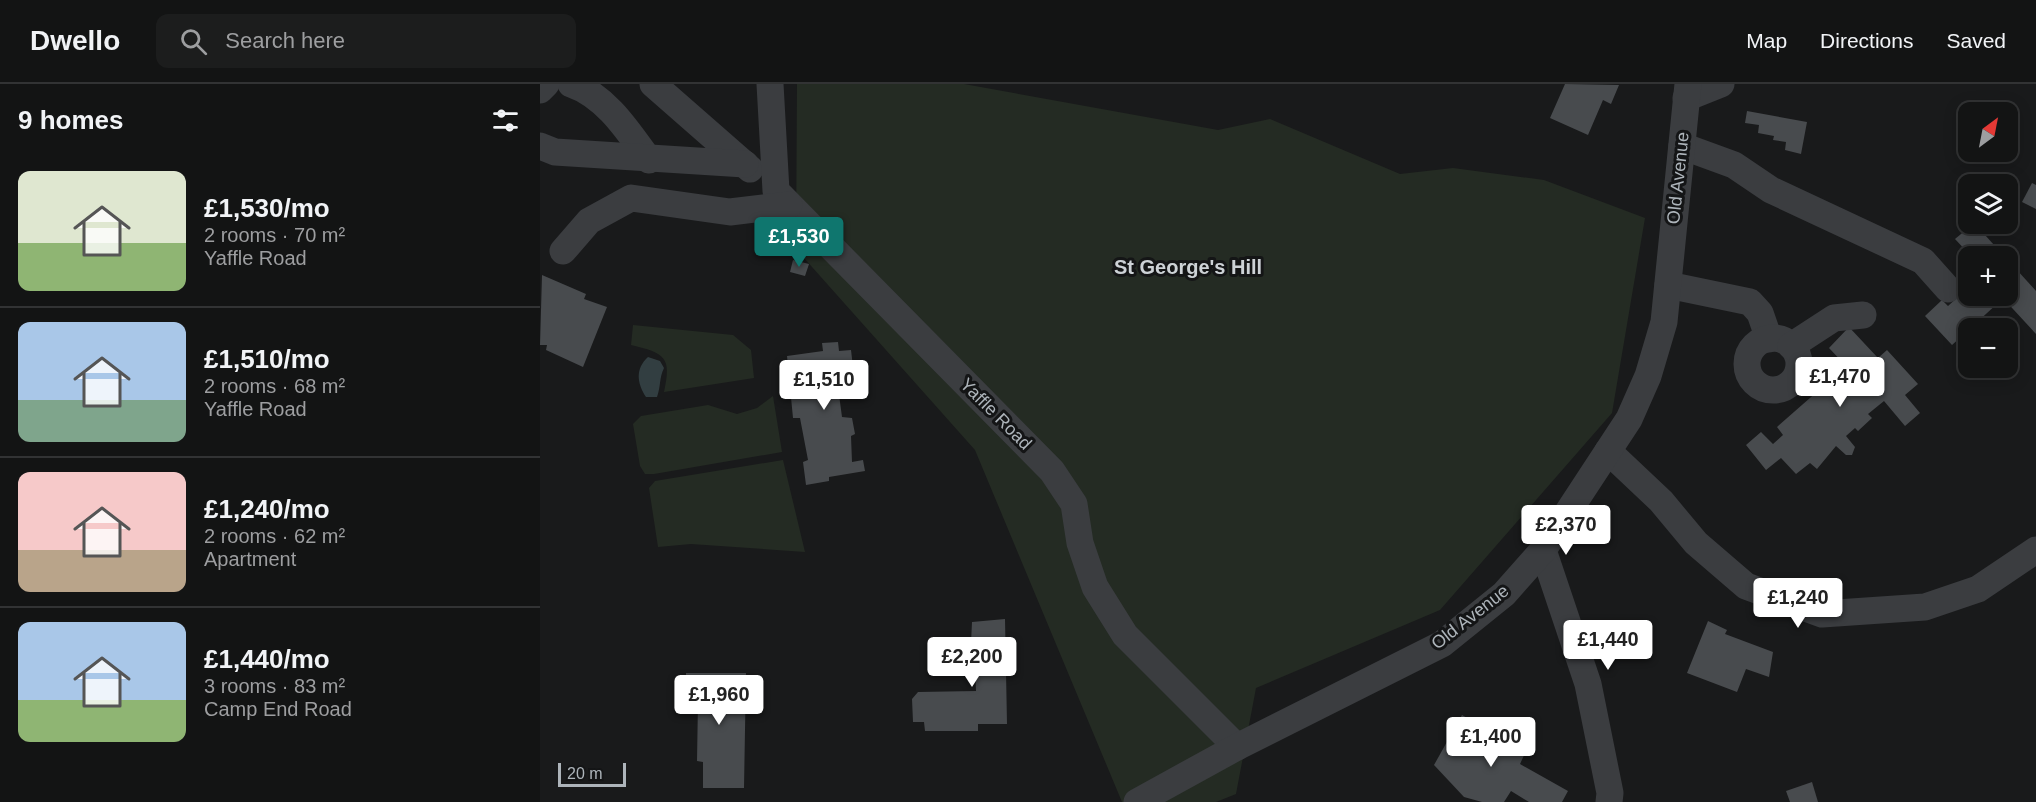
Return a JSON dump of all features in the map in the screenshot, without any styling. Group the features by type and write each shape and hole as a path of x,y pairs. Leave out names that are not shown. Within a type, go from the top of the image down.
{"street":[{"path":"540,90 546,84"},
{"path":"571,84 585,89 620,120 649,160"},
{"name":"Yaffle Road","path":"653,84 783,198 1052,471 1074,504 1080,543 1095,587 1125,635 1237,747"},
{"path":"563,252 589,221 631,198 730,212 783,198 770,84"},
{"path":"1687,91 1720,84"},
{"name":"Old Avenue","path":"1137,802 1237,747 1442,644 1504,594 1543,550 1629,419 1648,376 1664,322 1687,91"},
{"path":"540,146 555,152 649,160 745,164"},
{"path":"1682,146 1734,165 1771,190 1923,261 1948,290"},
{"path":"1668,285 1750,303 1760,313 1780,342 1834,318 1863,315"},
{"path":"1608,451 1661,501 1696,543 1746,586 1822,614 1925,607 1978,589 2036,550"},
{"path":"1543,550 1588,684 1610,793 1609,802"}],"shaded area":[{"path":"797,84 964,84 1218,130 1270,119 1400,174 1453,168 1544,180 1645,218 1612,413 1440,610 1256,688 1236,794 1216,802 1122,802 975,450 796,249"},
{"path":"633,325 733,335 751,350 754,378 664,392 666,364 658,354 631,345"},
{"path":"648,357 660,361 664,368 657,397 646,397 639,381 639,371"},
{"path":"773,396 782,452 654,474 645,474 640,466 633,424 641,416 708,405 737,414 757,408"},
{"path":"783,460 805,552 691,544 658,547 649,488 655,481"}],"building":[{"path":"1565,84 1619,85 1611,104 1603,100 1588,135 1550,118"},
{"path":"1747,111 1807,122 1801,154 1785,150 1786,142 1773,140 1774,136 1758,133 1759,125 1745,123"},
{"path":"2032,183 2036,185 2036,209 2022,202"},
{"path":"1961,234 1984,234 1995,246 1962,246 1955,239"},
{"path":"793,260 809,264 805,276 790,272"},
{"path":"2018,271 2036,291 2036,334 2010,306 2018,306"},
{"path":"542,275 586,294 584,299 607,307 583,367 546,350 547,345 540,345"},
{"path":"1958,297 1958,306 1995,306 1982,318 1958,318 1958,340 1952,345 1925,316 1942,300 1948,306"},
{"path":"1849,327 1878,358 1887,350 1918,384 1905,395 1920,413 1905,426 1884,401 1868,414 1872,418 1858,431 1855,428 1846,436 1855,447 1852,455 1846,455 1836,446 1817,469 1810,463 1796,474 1781,458 1766,470 1746,445 1761,432 1773,444 1783,435 1777,427 1835,376 1836,380 1848,368 1829,348"},
{"path":"838,342 839,351 851,350 855,384 838,387 842,417 852,418 855,434 851,436 852,462 863,460 865,471 829,477 829,481 806,485 803,462 808,460 800,418 793,418 787,356 823,351 822,343"},
{"path":"1005,619 1007,724 978,724 978,731 925,731 924,722 913,722 912,699 918,692 976,691 975,667 970,664 972,622"},
{"path":"1708,621 1727,630 1725,634 1773,652 1769,677 1746,669 1737,692 1687,673"},
{"path":"686,673 746,673 744,788 703,788 703,762 697,761 698,701 680,700 680,679 686,679"},
{"path":"1462,715 1526,751 1520,764 1568,791 1562,802 1529,802 1511,791 1504,802 1482,802 1464,797 1434,765"},
{"path":"1812,782 1818,802 1790,802 1786,791"}],"district":[{"name":"St George's Hill","path":"1188,267"}]}
